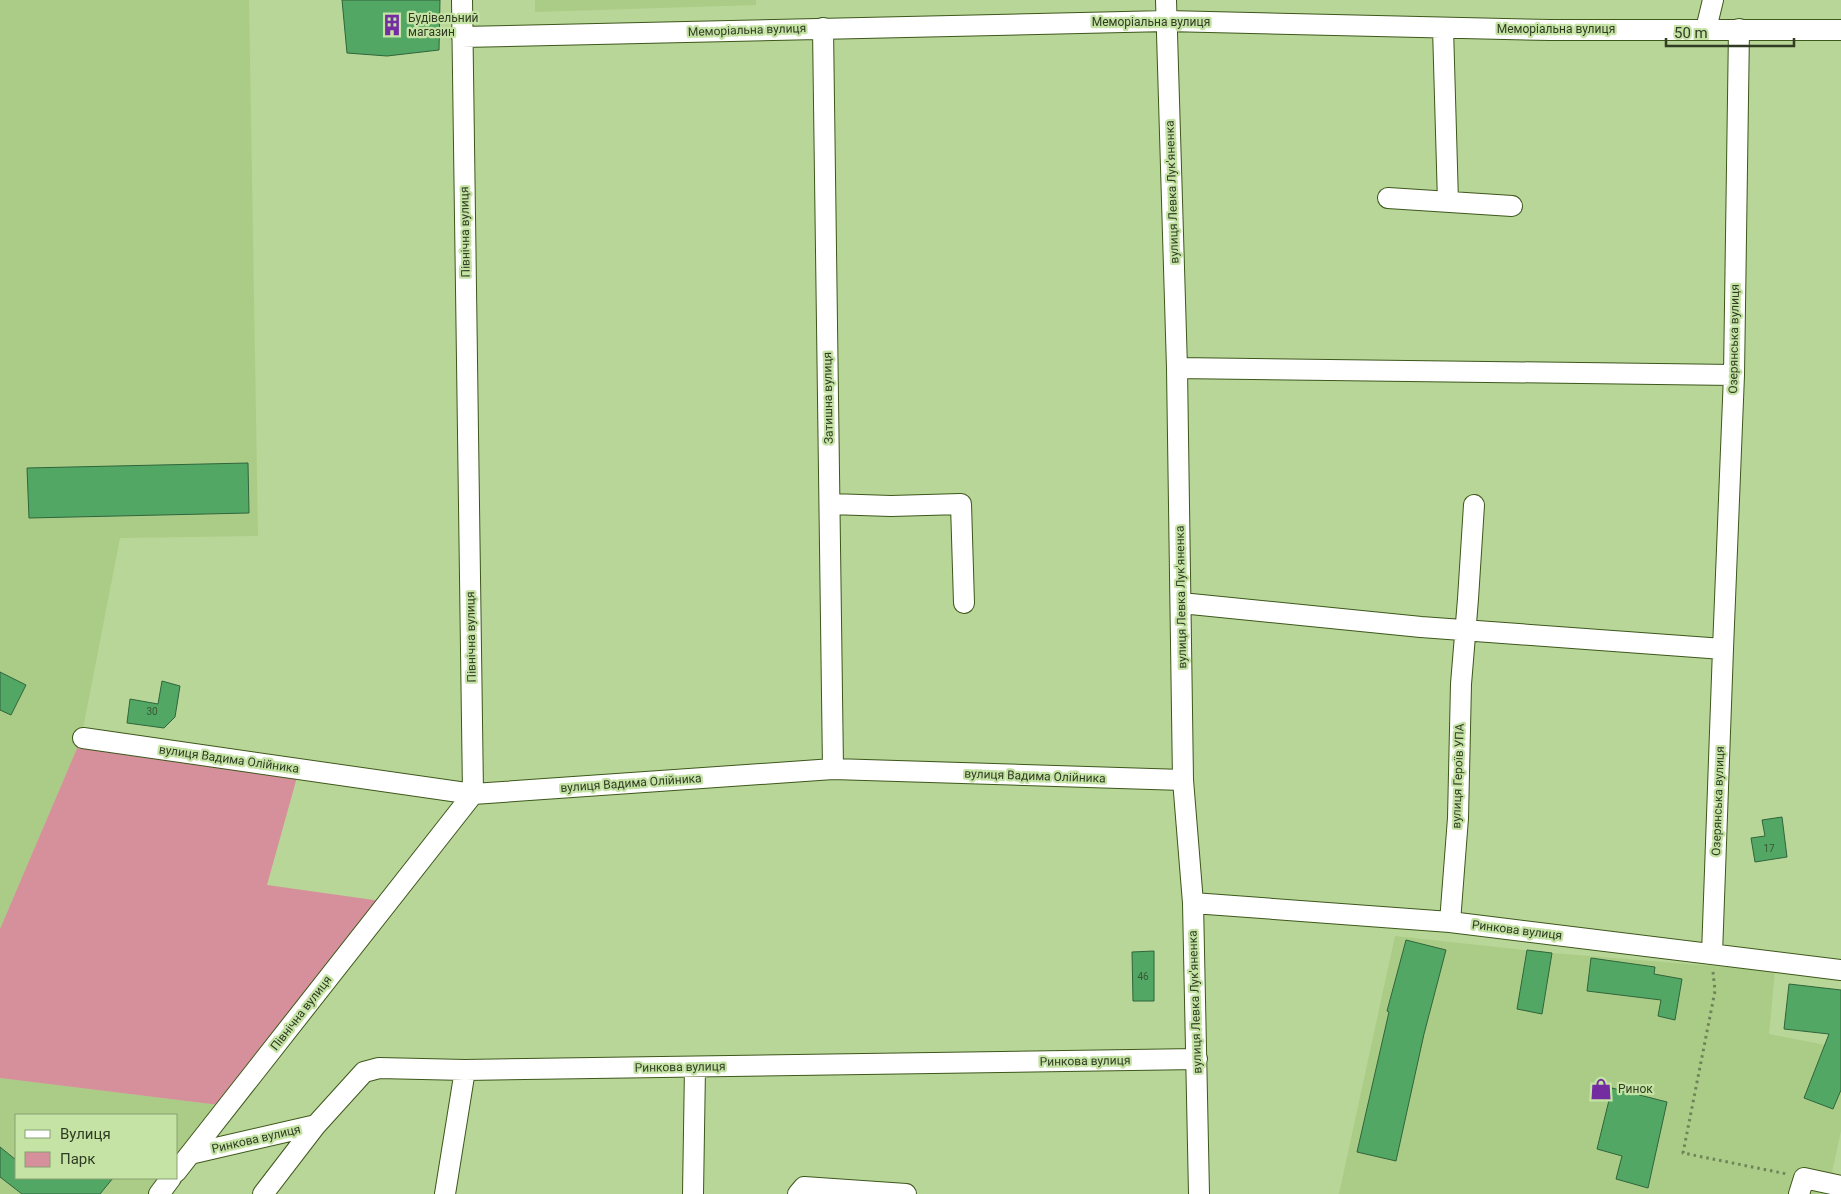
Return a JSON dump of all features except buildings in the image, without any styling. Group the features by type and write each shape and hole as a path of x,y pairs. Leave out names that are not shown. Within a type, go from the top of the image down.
{"street":[{"name":"Північна вулиця","path":"178,1169 473,794 462,0"},
{"name":"вулиця Левка Лук'яненка","path":"1166,0 1177,368 1183,780 1193,903 1199,1194"},
{"path":"1706,29 1713,0"},
{"name":"Меморіальна вулиця","path":"462,37 1167,21 1550,30 1841,30"},
{"name":"Затишна вулиця","path":"823,28 833,769"},
{"path":"1443,28 1448,202"},
{"name":"Озерянська вулиця","path":"1712,954 1734,375 1739,29"},
{"path":"1388,198 1512,206"},
{"path":"1177,368 1734,375"},
{"path":"830,504 891,506 961,504 964,603"},
{"name":"вулиця Героїв УПА","path":"1450,922 1458,818 1461,684 1474,505"},
{"path":"1181,603 1466,630 1724,649"},
{"name":"вулиця Вадима Олійника","path":"83,738 473,794 833,769 1183,780"},
{"name":"Ринкова вулиця","path":"1193,903 1450,922 1841,970"},
{"name":"Ринкова вулиця","path":"190,1154 316,1125 364,1072 379,1068 465,1070 1197,1059"},
{"path":"693,1194 696,1067"},
{"path":"445,1194 465,1070"},
{"path":"263,1194 316,1125"},
{"path":"159,1194 171,1179"},
{"path":"1802,1186 1841,1186"},
{"path":"798,1194 804,1187 906,1194"}],"path":[{"path":"1712,954 1715,991 1683,1153 1802,1186"}],"shaded area":[{"path":"0,0 249,0 258,536 120,538 81,739 0,929"},
{"path":"535,0 756,0 756,5 535,12"},
{"name":"Ринок","path":"1395,936 1552,953 1775,971 1769,1034 1841,1048 1841,1131 1832,1172 1838,1175 1832,1194 1339,1194"},
{"path":"0,1078 227,1106 178,1169 178,1114 15,1114 15,1179 170,1179 159,1194 0,1194"}],"green space":[{"path":"81,739 299,770 267,885 388,902 227,1106 0,1078 0,929"}],"place":[{"name":"Будівельний магазин","path":"392,25"},
{"name":"Ринок","path":"1601,1089"}]}
